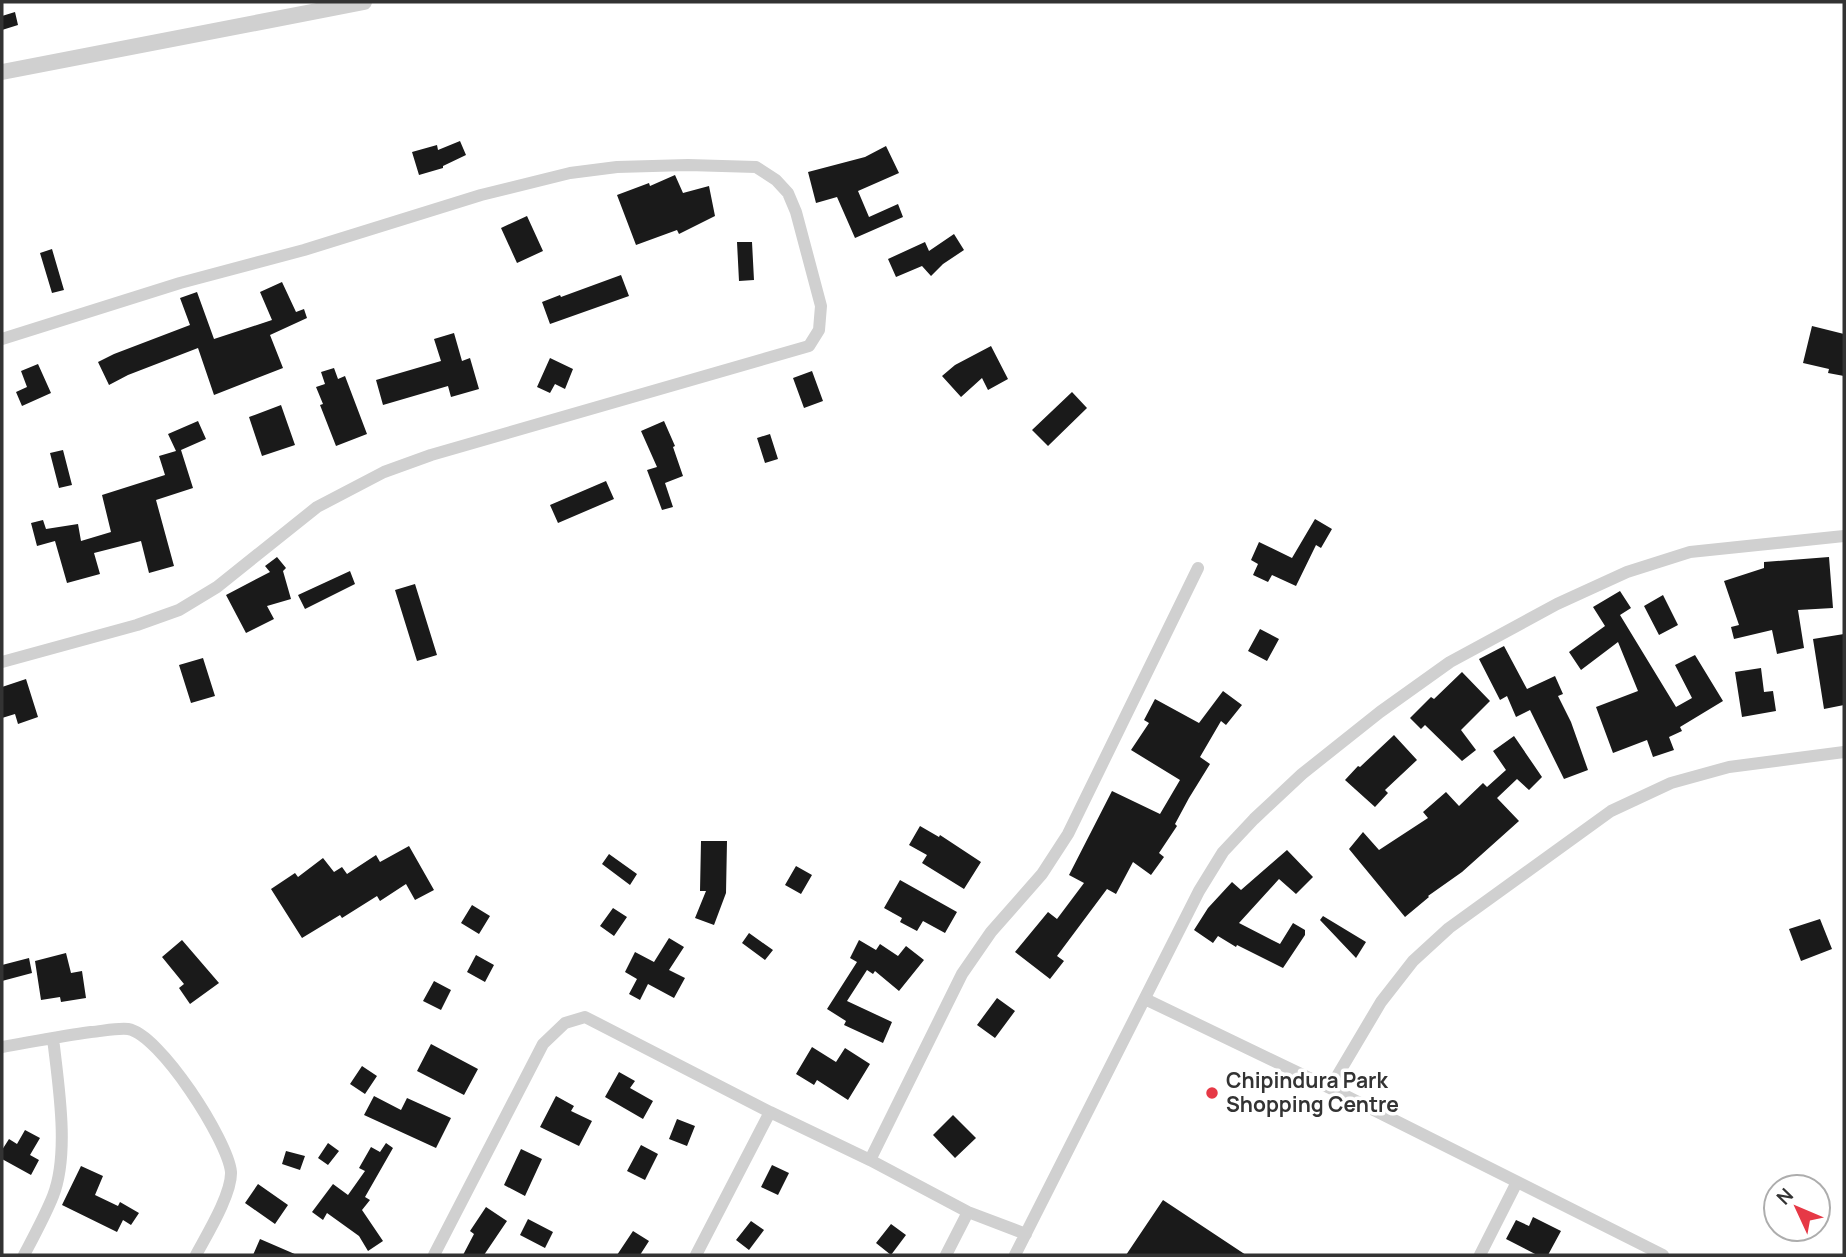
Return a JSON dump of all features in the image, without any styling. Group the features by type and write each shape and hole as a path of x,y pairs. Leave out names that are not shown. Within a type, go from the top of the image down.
{"street":[{"path":"2,72 364,2"},
{"path":"2,339 180,283 304,250 481,195 570,173 617,167 756,167 776,180 788,193 796,212 821,306 819,330 808,346 431,455 384,472 317,507 217,587 179,610 137,625 2,662"},
{"path":"1015,1255 1199,891 1223,852 1303,774 1380,712 1450,662 1558,604 1627,572 1690,552 1844,536"},
{"path":"870,1160 962,974 991,932 1042,874 1068,834 1198,568"},
{"path":"1330,1088 1381,1002 1413,961 1449,928 1611,811 1671,783 1729,767 1844,752"},
{"path":"1144,999 1517,1182 1647,1252 1663,1255"},
{"path":"435,1255 543,1044 565,1023 585,1017 968,1212 1026,1234"},
{"path":"2,1047 130,1029 147,1040 185,1082 223,1144 231,1174 221,1209 196,1255"},
{"path":"24,1255 54,1194 61,1152 59,1091 53,1038"},
{"path":"696,1255 769,1112"},
{"path":"1480,1255 1517,1182"},
{"path":"946,1255 968,1212"}],"building":[{"path":"15,12 18,25 2,30 2,16"},
{"path":"460,141 466,155 443,168 419,175 412,152 437,145 438,150"},
{"path":"886,146 899,173 858,191 869,217 898,204 903,217 855,238 837,197 816,203 808,172 865,157"},
{"path":"675,175 683,193 709,186 715,216 679,234 677,230 636,245 617,195 649,183 650,186"},
{"path":"527,216 543,251 517,263 501,228"},
{"path":"954,234 964,250 931,276 922,266 896,277 888,259 925,242 929,251"},
{"path":"737,242 752,242 754,280 739,281"},
{"path":"52,249 64,290 52,293 40,253"},
{"path":"621,275 629,296 550,324 542,302"},
{"path":"282,282 296,312 304,309 307,318 270,335 283,368 214,395 198,348 109,385 98,362 190,325 180,298 197,292 214,339 272,320 260,292"},
{"path":"1812,326 1844,334 1844,376 1828,373 1829,369 1803,363"},
{"path":"454,333 462,361 470,358 479,389 451,397 448,386 383,405 376,380 441,361 434,339"},
{"path":"991,346 1008,379 988,390 982,378 961,397 942,376 955,365"},
{"path":"550,358 573,369 565,389 555,384 550,393 537,387"},
{"path":"38,364 51,393 22,406 16,392 27,387 21,371"},
{"path":"334,368 338,379 345,376 367,434 336,446 316,387 325,384 321,372"},
{"path":"812,371 823,401 804,408 793,378"},
{"path":"1072,392 1087,408 1048,446 1032,430"},
{"path":"281,405 295,445 262,456 249,417"},
{"path":"198,421 206,439 181,450 193,488 156,500 174,566 149,573 141,541 94,553 100,574 67,583 55,541 37,546 31,523 43,520 46,529 78,524 81,541 111,532 102,495 165,475 159,456 176,451 168,434"},
{"path":"664,421 675,446 673,447 683,476 665,483 673,507 662,510 647,470 657,467 641,431"},
{"path":"770,434 778,459 765,463 757,438"},
{"path":"63,450 72,485 59,488 50,453"},
{"path":"606,481 614,499 558,523 550,505"},
{"path":"1315,519 1332,529 1321,548 1316,545 1296,586 1272,575 1268,582 1253,575 1258,564 1251,560 1259,542 1292,558"},
{"path":"277,557 286,568 283,571 291,599 267,606 274,619 246,633 226,595 270,572 265,566"},
{"path":"1829,557 1833,608 1798,610 1804,648 1777,654 1772,630 1734,639 1731,627 1739,625 1724,581 1764,568 1764,562"},
{"path":"350,571 355,584 305,609 298,595"},
{"path":"415,584 437,655 417,661 395,590"},
{"path":"1620,591 1631,608 1620,615 1676,707 1692,698 1675,665 1695,655 1723,701 1680,727 1682,731 1669,737 1674,750 1653,757 1647,740 1613,753 1596,707 1638,691 1618,642 1581,670 1569,652 1605,626 1593,607"},
{"path":"1663,595 1678,625 1659,635 1644,606"},
{"path":"1260,629 1279,639 1267,661 1248,651"},
{"path":"1844,634 1844,705 1824,709 1813,639"},
{"path":"1504,646 1527,689 1555,676 1563,694 1558,696 1571,722 1588,770 1564,779 1530,710 1516,717 1507,696 1500,700 1479,659"},
{"path":"203,658 215,696 191,703 179,665"},
{"path":"1761,668 1764,692 1773,691 1776,711 1742,717 1735,672"},
{"path":"1462,672 1490,701 1461,730 1476,750 1462,761 1425,725 1421,729 1410,718"},
{"path":"26,679 38,717 18,724 15,714 2,718 2,687"},
{"path":"1223,691 1242,705 1226,725 1221,721 1200,757 1210,764 1175,824 1177,826 1159,853 1164,857 1151,875 1133,862 1116,894 1107,889 1057,956 1064,961 1050,979 1015,952 1048,912 1057,919 1084,883 1069,875 1112,791 1160,814 1180,780 1131,750 1149,723 1144,720 1155,699 1199,723"},
{"path":"1394,735 1417,760 1385,790 1388,793 1375,807 1345,780"},
{"path":"1514,736 1542,777 1529,790 1517,779 1497,798 1519,821 1462,872 1428,896 1405,917 1349,849 1363,832 1379,850 1428,818 1423,812 1446,792 1459,806 1483,783 1487,787 1506,770 1493,751"},
{"path":"920,826 939,837 940,835 981,862 964,889 922,863 927,855 909,845"},
{"path":"701,841 727,841 726,893 714,925 695,918 706,891 700,891"},
{"path":"409,846 434,890 415,900 406,884 380,901 377,896 302,938 271,889 295,873 298,877 323,858 334,872 342,867 347,874 376,855 380,862"},
{"path":"1287,850 1313,877 1296,894 1279,879 1239,923 1280,944 1293,923 1305,930 1305,935 1283,968 1218,936 1213,943 1194,930 1208,908 1232,882 1241,890"},
{"path":"609,854 637,874 630,885 602,864"},
{"path":"796,866 812,875 801,894 785,885"},
{"path":"900,880 957,912 945,933 923,921 917,931 900,922 902,918 884,908"},
{"path":"472,905 490,916 479,934 461,923"},
{"path":"613,908 627,917 614,936 600,926"},
{"path":"1323,916 1366,942 1356,958 1320,920"},
{"path":"1820,919 1832,949 1801,961 1789,929"},
{"path":"749,933 773,950 765,960 742,943"},
{"path":"669,938 684,947 669,970 685,978 674,998 648,984 640,1000 629,994 637,979 625,972 635,952 654,962"},
{"path":"182,940 219,983 190,1004 179,988 184,984 162,957"},
{"path":"859,940 876,950 880,944 898,956 906,946 924,960 899,991 875,971 873,974 867,970 847,1001 892,1022 883,1043 844,1025 846,1021 827,1009 857,962 850,958"},
{"path":"66,953 71,973 82,971 86,998 61,1002 60,997 41,1000 35,961"},
{"path":"476,955 494,965 485,982 467,972"},
{"path":"29,958 32,973 2,981 2,965"},
{"path":"434,981 451,990 441,1010 423,1001"},
{"path":"997,998 1015,1011 995,1038 977,1025"},
{"path":"431,1044 478,1069 464,1095 417,1071"},
{"path":"812,1047 836,1062 845,1048 870,1064 848,1100 817,1080 814,1085 796,1074"},
{"path":"362,1066 377,1076 365,1094 350,1084"},
{"path":"619,1072 635,1081 630,1088 653,1101 643,1119 605,1097"},
{"path":"374,1096 401,1110 407,1098 451,1118 436,1148 364,1115"},
{"path":"556,1096 574,1106 571,1111 592,1121 579,1146 540,1127"},
{"path":"953,1115 976,1138 955,1158 933,1135"},
{"path":"677,1119 695,1126 687,1146 669,1139"},
{"path":"25,1130 40,1138 30,1155 39,1160 31,1175 2,1159 2,1150 9,1139 17,1144"},
{"path":"328,1143 339,1151 328,1165 318,1158"},
{"path":"386,1143 393,1148 365,1197 370,1200 362,1210 383,1241 368,1251 359,1236 327,1213 323,1220 312,1212 333,1184 348,1195 365,1171 359,1168 371,1147 380,1152"},
{"path":"641,1145 658,1154 645,1180 627,1171"},
{"path":"521,1149 542,1159 525,1196 504,1185"},
{"path":"286,1151 305,1156 300,1170 282,1164"},
{"path":"772,1165 789,1173 778,1195 761,1187"},
{"path":"81,1166 103,1176 95,1195 118,1206 120,1202 139,1213 131,1225 123,1220 117,1232 62,1205"},
{"path":"258,1184 288,1205 275,1224 245,1203"},
{"path":"1163,1200 1246,1255 1126,1255"},
{"path":"486,1207 507,1221 484,1255 463,1255 474,1234 470,1231"},
{"path":"1533,1217 1561,1231 1548,1255 1537,1255 1506,1239 1516,1220 1529,1226"},
{"path":"528,1219 553,1232 545,1248 520,1235"},
{"path":"751,1221 764,1230 749,1250 736,1240"},
{"path":"891,1224 906,1235 891,1255 876,1243"},
{"path":"633,1231 649,1241 640,1255 617,1255"},
{"path":"260,1239 297,1255 253,1255"}],"place":[{"name":"Chipindura Park Shopping Centre","path":"1212,1093"}]}
